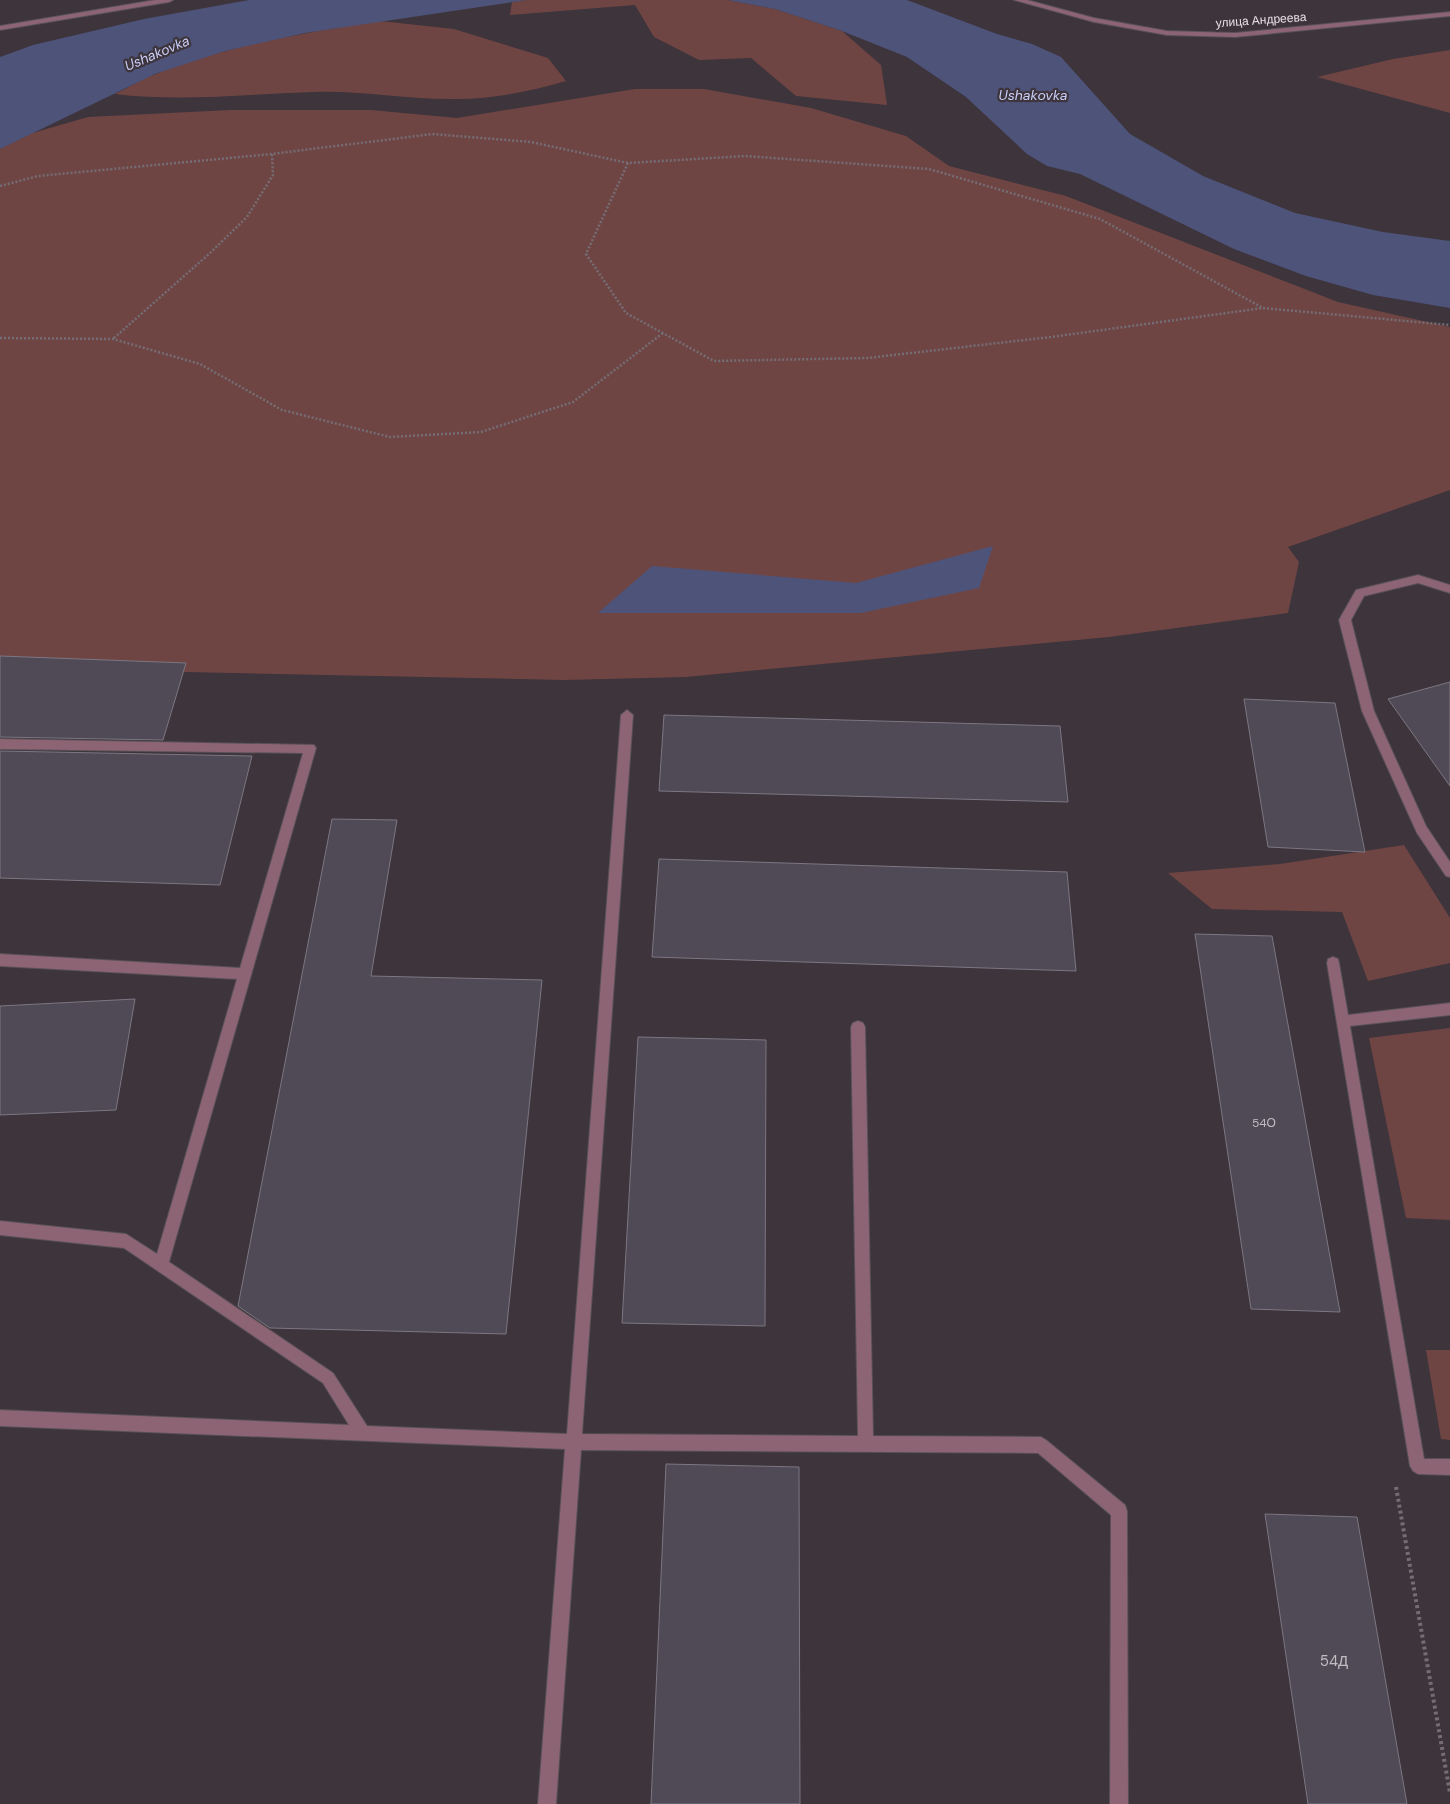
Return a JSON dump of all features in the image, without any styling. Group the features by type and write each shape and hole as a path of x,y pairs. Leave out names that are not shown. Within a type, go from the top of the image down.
{"street":[{"path":"0,28 170,0"},
{"name":"улица Андреева","path":"1018,0 1094,20 1167,34 1235,35 1450,14"},
{"path":"1450,589 1418,579 1360,593 1345,620 1368,711 1421,829 1450,872"},
{"path":"547,1804 627,715"},
{"path":"0,744 310,748 160,1265"},
{"path":"0,960 245,974"},
{"path":"1334,963 1418,1466 1450,1467"},
{"path":"1343,1021 1450,1009"},
{"path":"858,1027 866,1444"},
{"path":"0,1228 126,1241 328,1378 363,1433"},
{"path":"0,1418 573,1442 1041,1445 1119,1511 1119,1804"}],"path":[{"path":"0,186 38,176 272,154 432,134 531,142 628,163 745,156 929,169 1100,218 1263,308"},
{"path":"113,338 209,254 247,217 273,175 272,154"},
{"path":"628,163 586,254 626,313 714,361 867,358 1051,337 1263,308 1450,325"},
{"path":"0,338 113,338 200,364 282,410 390,437 481,432 573,402 663,333"},
{"path":"1418,1466 1395,1488 1450,1793"}],"shaded area":[{"path":"526,0 728,0 775,9 842,31 881,65 887,105 796,96 751,58 699,60 654,37 635,5 510,15 512,2"},
{"path":"380,21 454,29 548,58 566,81 537,89 465,99 433,99 330,92 214,97 164,97 115,94 151,76 211,55 295,35"},
{"path":"1450,50 1450,113 1317,77 1393,59"},
{"path":"635,89 704,89 811,108 906,136 949,166 1066,196 1338,302 1450,327 1450,490 1288,547 1299,562 1288,613 1109,637 686,677 564,680 0,668 0,149 29,134 88,117 230,110 371,110 457,118"},
{"path":"1404,845 1450,918 1450,963 1368,981 1342,912 1212,909 1168,873 1280,864"},
{"path":"1450,1028 1450,1220 1406,1218 1369,1038"},
{"path":"1426,1350 1450,1350 1450,1440 1441,1439"}],"water":[{"name":"Ushakovka","path":"249,0 526,0 305,33 225,51 155,74 0,149 0,57 33,45 144,19"},
{"name":"Ushakovka","path":"728,0 907,0 997,34 1032,44 1061,57 1130,134 1203,176 1295,213 1383,232 1450,241 1450,308 1373,295 1306,276 1234,249 1080,174 1047,166 1027,154 966,97 907,57 842,31 775,9"},
{"path":"993,546 979,588 861,613 598,613 652,566 856,583"}],"building":[{"path":"0,656 186,663 163,740 0,737"},
{"path":"1450,682 1450,786 1388,699"},
{"path":"1244,699 1335,703 1365,852 1268,847"},
{"path":"664,715 1060,726 1068,802 659,791"},
{"path":"0,751 252,756 220,885 0,878"},
{"path":"332,819 397,820 371,976 542,980 506,1334 270,1328 238,1306"},
{"path":"659,859 1067,872 1076,971 652,957"},
{"path":"1195,934 1272,936 1340,1312 1251,1309"},
{"path":"135,999 116,1110 0,1115 0,1006"},
{"path":"638,1037 766,1040 765,1326 622,1323"},
{"path":"666,1464 799,1467 800,1804 651,1804"},
{"path":"1265,1514 1357,1517 1407,1804 1308,1804"}]}
